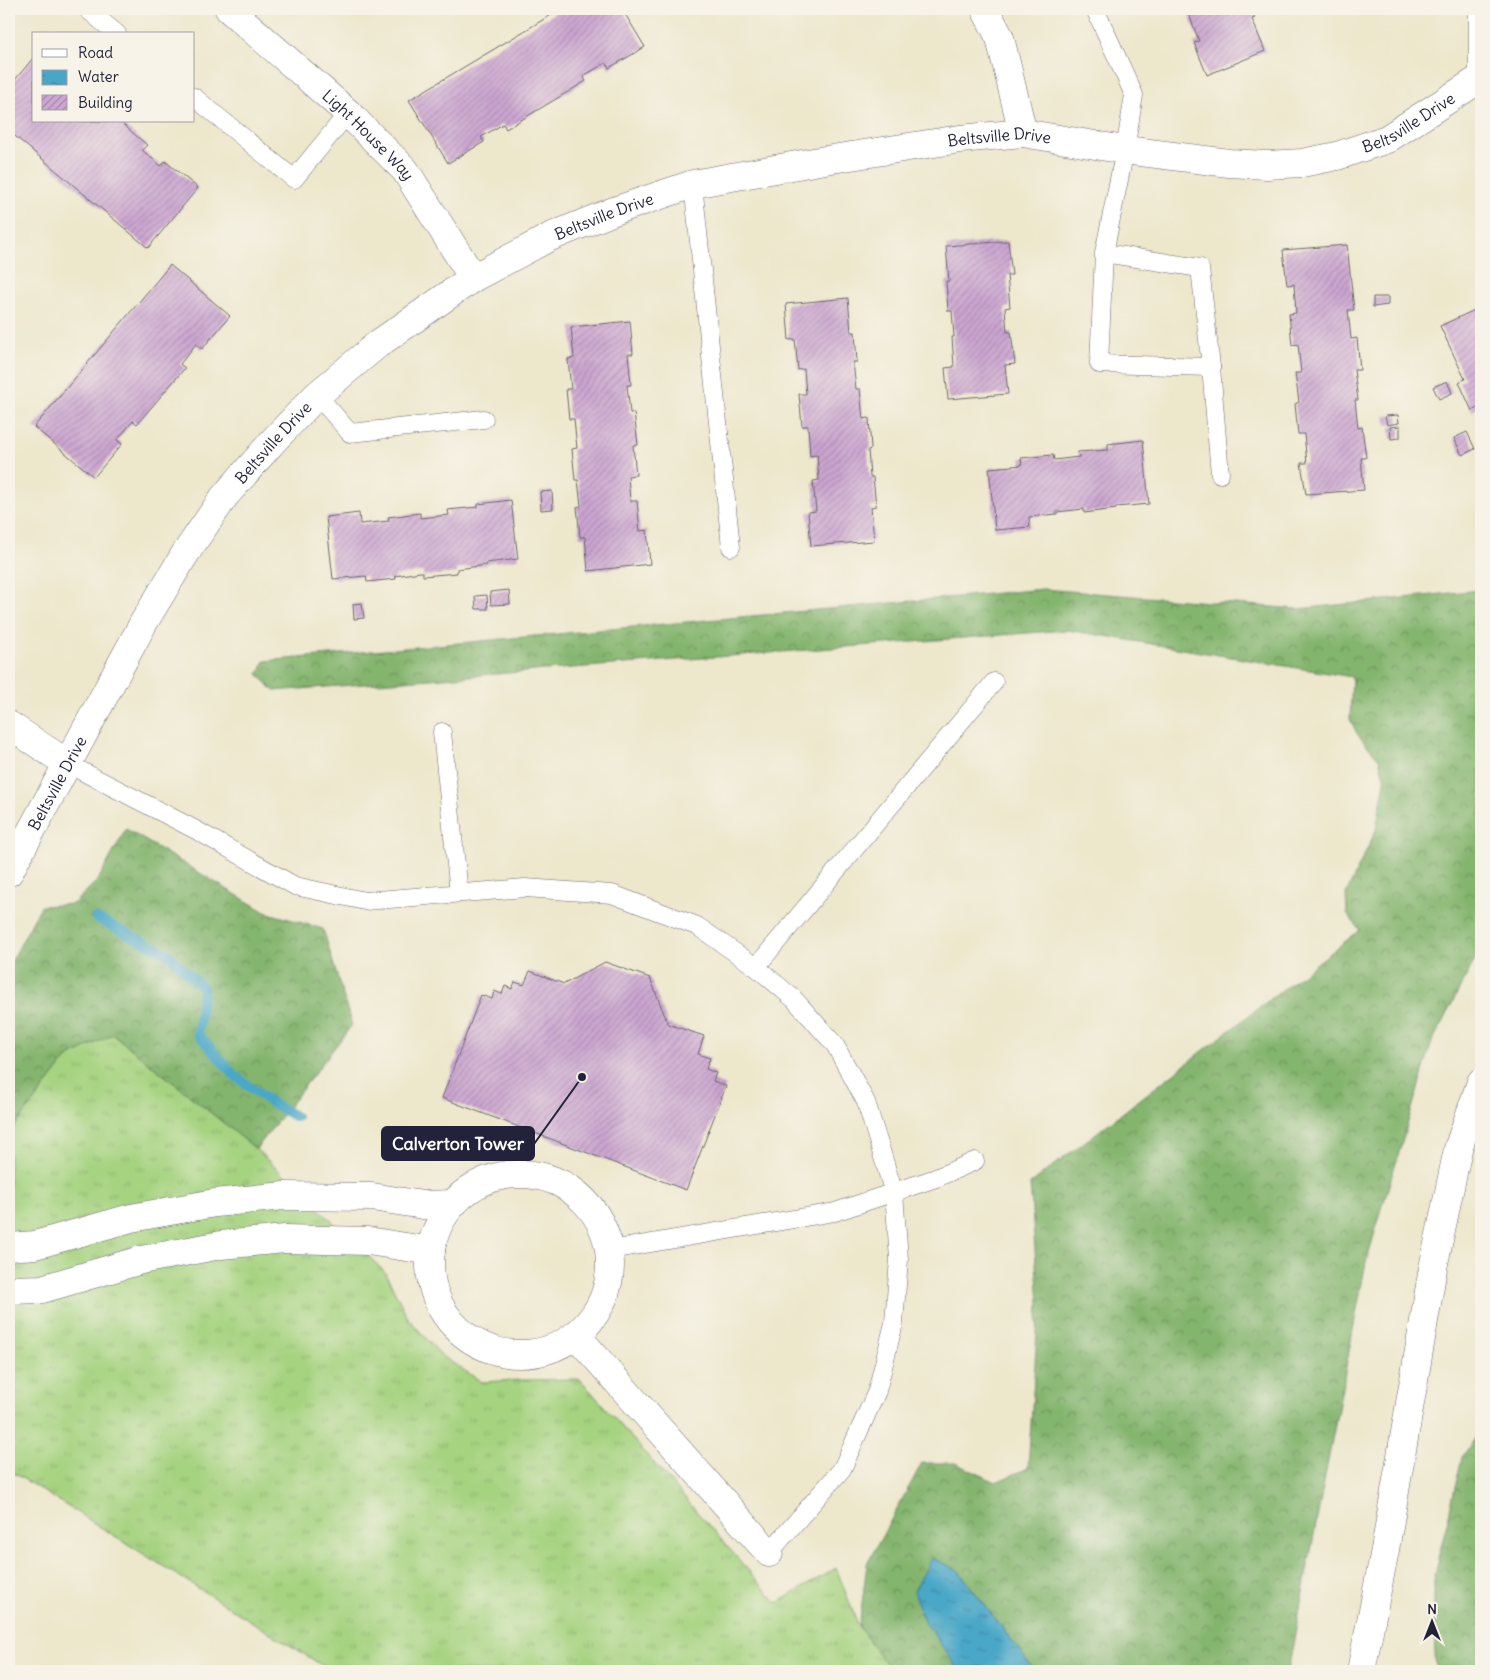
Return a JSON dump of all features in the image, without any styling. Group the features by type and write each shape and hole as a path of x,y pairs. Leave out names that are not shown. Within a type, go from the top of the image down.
{"main road":[{"path":"985,9 1000,38 1023,133"},
{"name":"Light House Way","path":"232,11 348,113 405,170 474,278"},
{"name":"Beltsville Drive","path":"9,872 144,622 185,554 224,497 317,395 378,344 474,278 550,237 614,211 693,184 819,161 960,139 1023,133 1125,150 1229,163 1302,163 1337,156 1387,139 1480,82"},
{"path":"9,725 68,764"},
{"path":"1361,1671 1387,1540 1433,1268 1458,1149 1481,1082"},
{"path":"522,1174 543,1177 564,1185 582,1198 596,1215 606,1235 610,1250 608,1286 602,1303 589,1323 576,1335 550,1349 527,1354 503,1352 482,1345 462,1332 446,1316 436,1295 431,1273 431,1251 437,1230 453,1204 471,1189 500,1176 522,1174"},
{"path":"9,1247 35,1245 131,1218 215,1202 284,1196 372,1197 423,1205 453,1204"},
{"path":"131,1218 141,1260"},
{"path":"9,1290 42,1289 141,1260 221,1245 285,1239 368,1241 431,1251"},
{"path":"576,1335 769,1554"}],"lane":[{"path":"87,9 115,32"},
{"path":"1095,9 1134,95 1104,253 1099,364 1211,367"},
{"path":"1478,9 1480,82"},
{"path":"195,98 294,179 348,113"},
{"path":"693,184 731,547"},
{"path":"1104,253 1200,268 1220,474"},
{"path":"317,395 350,433 484,419"},
{"path":"756,967 994,682"},
{"path":"442,732 459,893"},
{"path":"68,764 194,828 295,886 365,901 525,888 612,894 697,926 756,967 794,999 835,1045 866,1102 894,1193 899,1259 894,1323 877,1391 842,1469 769,1554"},
{"path":"610,1250 835,1212 936,1178 975,1161"}],"green space":[{"path":"1043,589 1298,609 1481,590 1481,948 1432,1042 1366,1262 1288,1671 1035,1671 958,1570 922,1617 959,1671 896,1671 889,1668 859,1627 867,1564 922,1463 955,1463 996,1482 1028,1468 1039,1303 1030,1184 1360,930 1347,914 1346,894 1376,830 1385,781 1379,759 1358,735 1350,719 1352,677 1067,630 274,691 258,674 265,661"},
{"path":"126,829 265,912 323,929 352,1025 256,1149 113,1034 67,1058 9,1134 9,966 41,906 73,904 98,880"},
{"path":"113,1034 256,1149 385,1272 408,1318 442,1356 482,1382 580,1379 777,1603 836,1568 859,1627 891,1671 331,1671 9,1470 9,1134 67,1058"},
{"path":"1481,1430 1481,1671 1436,1671 1434,1574 1462,1457"}],"water":[{"path":"932,1558 958,1570 1035,1671 959,1671 922,1617 914,1591"}],"building":[{"path":"561,9 622,9 645,47 609,68 606,63 583,76 586,81 506,129 503,124 481,137 484,142 448,163 409,100"},
{"path":"1192,9 1251,9 1255,18 1252,19 1265,51 1207,75 1194,43 1199,41 1188,12"},
{"path":"32,59 32,122 120,122 147,145 142,150 161,166 165,161 198,188 148,248 9,131 9,87"},
{"path":"1008,241 1012,275 1007,275 1010,307 1005,308 1007,332 1011,332 1015,364 1005,365 1008,394 948,399 945,368 954,367 952,337 954,337 952,311 948,311 946,281 949,281 946,246"},
{"path":"1347,245 1354,310 1348,310 1351,339 1357,338 1360,370 1354,370 1358,400 1355,400 1358,428 1362,427 1366,458 1361,458 1364,490 1306,494 1301,463 1307,463 1304,434 1298,434 1295,404 1299,402 1295,373 1301,373 1298,344 1292,345 1289,314 1296,313 1294,284 1287,285 1283,250"},
{"path":"170,265 230,316 202,349 196,344 180,364 185,368 137,424 133,421 117,440 122,444 94,477 34,427"},
{"path":"1373,297 1388,297 1388,305 1373,307"},
{"path":"848,298 851,332 855,332 857,362 853,362 856,389 860,389 863,419 869,418 871,449 868,450 870,477 873,477 876,506 871,507 874,541 811,546 808,512 816,511 813,481 819,480 817,455 810,456 808,426 802,426 799,394 806,394 804,369 798,370 795,339 789,340 786,304"},
{"path":"1481,307 1481,412 1479,407 1472,411 1459,382 1465,379 1440,326"},
{"path":"630,321 633,354 628,354 631,385 627,385 630,413 634,413 638,445 633,445 636,475 628,476 630,501 637,501 640,531 647,530 650,564 588,571 585,537 580,537 577,507 581,506 578,480 575,480 572,449 577,448 574,419 569,419 566,389 571,389 568,359 574,358 571,327"},
{"path":"1447,381 1452,393 1439,399 1433,387"},
{"path":"1398,415 1399,423 1387,425 1385,416"},
{"path":"1400,426 1400,438 1391,439 1390,427"},
{"path":"1467,432 1475,449 1462,455 1454,438"},
{"path":"1143,440 1149,504 1116,507 1116,509 1084,513 1084,509 1057,512 1057,514 1029,517 1030,527 995,530 989,468 1022,465 1021,458 1053,455 1054,460 1079,457 1078,452 1108,450 1108,444"},
{"path":"552,491 553,509 541,510 540,492"},
{"path":"511,500 518,559 457,569 457,573 423,576 423,572 420,572 395,576 396,579 367,582 366,576 333,579 326,517 359,513 360,524 389,521 388,517 420,513 420,518 449,515 448,510 478,507 478,504"},
{"path":"509,590 510,604 491,605 490,592"},
{"path":"487,595 488,609 476,609 475,596"},
{"path":"362,603 364,618 354,619 353,604"},
{"path":"605,962 650,978 668,1024 704,1036 698,1054 710,1058 706,1069 716,1073 713,1081 726,1086 686,1190 442,1098 481,995 492,999 494,991 502,994 505,986 512,989 515,982 524,985 530,971 564,984"}],"waterway":[{"path":"96,918 168,954 203,988 198,1034 234,1075 270,1102 296,1117"}],"place":[{"name":"Calverton Tower","path":"582,1077"}]}
